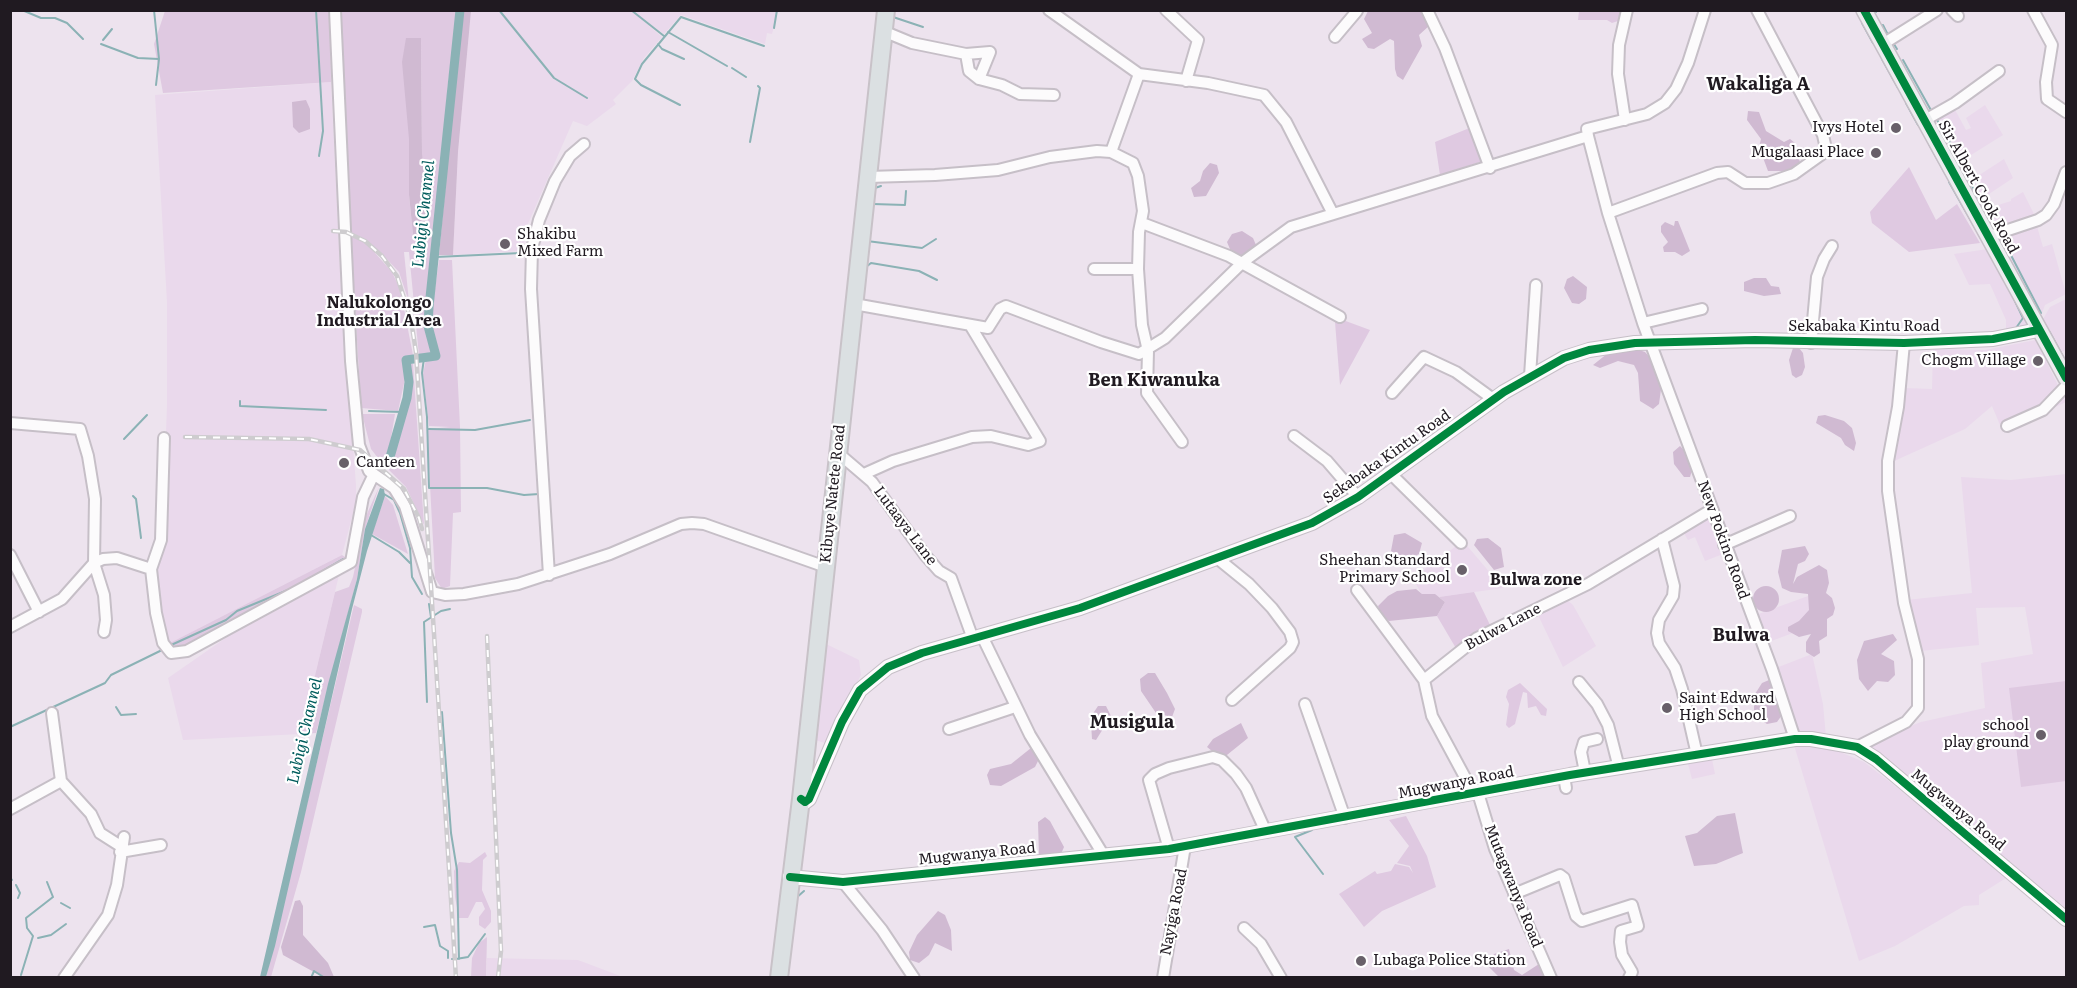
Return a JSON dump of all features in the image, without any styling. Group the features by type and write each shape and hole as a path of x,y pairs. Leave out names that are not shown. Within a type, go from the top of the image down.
{"main road":[{"name":"Kibuye Natete Road","path":"779,978 801,799 886,10"},
{"name":"Sir Albert Cook Road","path":"1864,10 1990,236 2038,330 2065,371"}],"street":[{"path":"335,10 351,361 359,445 365,465 394,488 405,506 432,592 445,596 464,594 549,575 681,524 692,523 704,524 826,567"},
{"path":"1049,10 1139,74 1233,88 1263,95 1286,122 1333,214"},
{"path":"1166,10 1198,40 1186,81"},
{"path":"1426,10 1445,48 1490,168"},
{"path":"1625,120 1618,74 1619,45 1627,10"},
{"path":"854,304 989,327 1000,309 1006,306 1132,353 1148,351 1175,329 1243,262 1283,231 1588,136 1587,129 1625,120 1656,109 1671,97 1690,57 1705,10"},
{"path":"1608,213 1717,173 1728,172 1745,183 1768,183 1794,174 1826,149 1822,135 1757,10"},
{"path":"1883,44 1937,10"},
{"path":"2033,10 2052,45 2046,82 2048,99 2067,112"},
{"path":"1335,37 1358,11"},
{"path":"883,31 912,43 966,54 990,52 979,79"},
{"path":"966,54 969,71 979,79 1002,85 1020,94 1054,94"},
{"path":"1925,120 1955,103 1999,71"},
{"path":"1110,152 1139,74"},
{"name":"New Pokino Road","path":"1588,136 1608,213 1644,323 1724,545 1772,669 1795,739"},
{"path":"549,575 531,289 532,249 538,220 555,181 570,156 584,144"},
{"path":"868,177 984,171 1050,157 1110,152 1135,165 1142,201 1138,268 1142,325 1148,351 1148,396 1182,442"},
{"path":"1990,236 2038,220 2046,215 2054,204 2067,172"},
{"path":"1142,223 1243,262 1340,317"},
{"path":"1811,343 1817,277 1832,246"},
{"path":"1094,269 1138,268"},
{"path":"1530,376 1536,285"},
{"path":"1644,323 1702,309"},
{"path":"864,474 893,461 972,437 991,436 1028,445 1040,441 1012,399 970,325"},
{"name":"Sekabaka Kintu Road","path":"801,799 805,802 809,799 842,722 860,690 873,677 904,660 1070,612 1312,523 1358,497 1389,472 1493,399 1556,362 1589,350 1651,342 1755,340 1811,343 1904,343 1993,339 2038,330"},
{"path":"1857,747 1906,722 1918,708 1918,659 1904,603 1888,491 1888,460 1898,407 1904,343"},
{"path":"1392,393 1424,357 1456,372 1493,399"},
{"path":"2007,426 2043,410 2067,386"},
{"path":"10,423 80,429 88,456 96,512 94,563 104,595 106,620 104,632"},
{"path":"1294,436 1327,461 1358,497"},
{"path":"164,438 161,540 151,568 156,613 164,643 171,653 187,651 351,562 361,506 374,474"},
{"name":"Lutaaya Lane","path":"838,453 864,474 925,555 939,571 951,578 978,638 1045,762 1104,856"},
{"path":"1389,472 1461,543"},
{"name":"Bulwa Lane","path":"1424,680 1477,638 1588,584 1712,510"},
{"path":"1724,545 1790,516"},
{"path":"1662,538 1674,585 1673,596 1659,620 1657,633 1659,643 1675,668 1682,689 1697,755"},
{"path":"10,555 39,612"},
{"path":"10,627 69,593 94,563 103,559 117,558 151,568"},
{"path":"1217,558 1249,584 1272,608 1290,632 1293,642 1285,653 1232,700"},
{"name":"Mutagwanya Road","path":"1357,590 1424,680 1432,716 1476,794 1493,843 1551,978"},
{"path":"1579,682 1597,704 1608,725 1619,768"},
{"path":"1305,704 1345,818"},
{"path":"949,729 1015,707"},
{"path":"52,713 61,781 92,814 100,833 122,845 161,845"},
{"path":"1585,772 1581,752 1584,742 1597,739"},
{"name":"Mugwanya Road","path":"790,877 843,882 960,868 1169,849 1476,794 1565,782 1585,772 1795,739 1830,740 1857,747 1910,786 2067,919"},
{"path":"1169,849 1149,780 1155,774 1169,768 1213,757 1222,760 1241,781 1266,832"},
{"path":"10,809 61,781"},
{"path":"64,978 105,922 117,885 122,845"},
{"name":"Nayiga Road","path":"1163,978 1185,846"},
{"path":"1514,894 1560,875 1564,878 1576,916 1582,921 1632,904 1638,926 1621,931 1620,942 1622,955 1632,972 1629,978"},
{"path":"843,882 882,930 914,978"},
{"path":"1244,928 1261,945 1281,978"}],"shaded area":[{"path":"452,10 457,12 448,83 435,250 426,324 433,353 419,356 409,252 404,252 409,302 399,272 381,253 375,253 392,272 400,289 413,355 404,357 405,379 398,411 361,408 338,11","holes":["421,38 422,154 413,235 409,195 409,139"]},
{"path":"165,11 330,11 331,82 163,93 154,44"},
{"path":"462,11 471,11 458,152 453,255 439,255"},
{"path":"471,11 632,11 662,37 644,58 632,81 613,100 616,104 587,126 573,121 527,226 522,251 453,255 458,152"},
{"path":"632,11 778,11 772,34 767,33 765,44 681,15 664,34"},
{"path":"1368,11 1424,12 1429,26 1419,35 1422,46 1403,80 1397,76 1395,69 1394,41 1390,39 1374,49 1368,48 1362,39 1372,33 1364,19"},
{"path":"1579,11 1623,11 1618,21 1612,23 1607,20 1578,20"},
{"path":"406,38 421,38 422,154 429,215 421,236 413,235 409,195 409,139 402,62"},
{"path":"331,82 341,288 356,485 356,502 342,555 168,644 159,618 155,563 162,553 167,404 167,302 155,95"},
{"path":"306,100 310,109 310,129 299,133 293,127 292,102"},
{"path":"1985,105 2003,135 1963,160 1939,118 1954,108 1966,130 1971,128 1966,118"},
{"path":"1748,111 1759,112 1766,131 1784,142 1790,139 1795,143 1802,170 1796,176 1784,171 1768,171 1759,147 1761,139 1747,120"},
{"path":"1472,127 1483,161 1440,175 1435,142"},
{"path":"2004,159 2013,178 1977,202 1967,183"},
{"path":"1210,163 1217,165 1219,173 1206,196 1194,197 1191,188 1200,181 1203,171"},
{"path":"1909,167 1936,220 1957,204 1980,243 1909,252 1872,223 1870,212"},
{"path":"2023,192 2036,218 1996,231 1982,210 2011,201"},
{"path":"1675,221 1678,221 1690,251 1682,256 1675,252 1664,252 1663,247 1668,242 1661,232 1661,226 1665,222 1674,226"},
{"path":"2036,223 2043,247 2052,244 2066,294 2045,305 2040,318 1998,234"},
{"path":"1242,231 1253,238 1256,245 1240,259 1232,254 1227,242 1232,234"},
{"path":"1988,249 2026,322 2026,329 2006,337 2006,320 1990,284 1969,285 1954,254"},
{"path":"439,260 452,260 460,427 461,512 453,513 450,586 442,589 435,578 427,429 450,427 429,426 423,374 426,359 438,356 430,325"},
{"path":"1573,276 1587,287 1586,299 1579,304 1572,303 1564,288 1567,279"},
{"path":"1754,278 1766,278 1771,286 1779,287 1781,294 1764,296 1744,291 1744,282"},
{"path":"2066,299 2066,350 2059,353 2042,321 2050,307"},
{"path":"1343,320 1370,330 1340,385 1335,322"},
{"path":"2036,340 2066,402 2003,432 1992,406 1965,429 1892,462 1904,388 1932,389 1933,349 1985,350"},
{"path":"1633,348 1645,352 1655,363 1662,382 1659,404 1653,409 1640,401 1638,373 1634,365 1618,361 1600,368 1593,365 1608,353"},
{"path":"1793,348 1799,348 1803,353 1805,367 1802,375 1796,378 1792,375 1789,360"},
{"path":"409,364 413,364 424,525 406,487 389,470 411,387"},
{"path":"362,414 395,414 389,450 381,462 371,449"},
{"path":"1825,415 1844,421 1852,428 1856,443 1854,451 1845,445 1841,438 1816,423 1818,416"},
{"path":"1680,446 1686,452 1692,470 1690,477 1684,477 1674,464 1673,452"},
{"path":"2066,474 2066,908 1869,748 1885,736 1921,722 1985,708 1981,663 2033,654 2025,607 1976,608 1979,645 1920,651 1906,600 1972,593 1961,477 2011,480"},
{"path":"379,487 365,529 357,579 316,733 301,734 335,592 349,587 366,516"},
{"path":"385,496 393,505 408,554 372,534"},
{"path":"1709,516 1723,554 1705,561 1695,537 1688,540 1682,530"},
{"path":"1405,533 1422,543 1419,554 1401,563 1391,551 1394,535"},
{"path":"1488,538 1501,548 1504,567 1494,570 1474,545 1477,539"},
{"path":"1463,541 1503,588 1424,599 1413,578"},
{"path":"1805,546 1809,554 1805,561 1798,564 1793,584 1797,577 1819,565 1827,570 1829,583 1826,593 1832,598 1835,608 1833,615 1827,619 1827,636 1819,641 1820,653 1814,657 1806,652 1806,642 1811,634 1799,637 1788,631 1788,627 1799,621 1809,610 1808,594 1791,592 1782,588 1778,572 1782,550"},
{"path":"342,555 345,557 343,563 191,645 172,649 168,644"},
{"path":"339,575 301,734 183,740 168,678 230,635"},
{"path":"1766,586 1775,590 1779,599 1775,608 1766,612 1757,608 1753,599 1757,590"},
{"path":"1416,589 1422,594 1435,594 1445,602 1437,616 1389,621 1381,615 1378,606 1388,596 1397,591"},
{"path":"1474,592 1491,627 1457,650 1437,616 1445,602 1439,597"},
{"path":"1808,596 1817,624 1766,643 1756,615"},
{"path":"1566,599 1573,605 1596,646 1563,667 1537,613"},
{"path":"354,605 362,609 362,612 301,872 271,977 266,978"},
{"path":"1893,634 1897,640 1881,654 1894,661 1895,675 1888,682 1877,681 1868,691 1859,679 1857,660 1864,641"},
{"path":"822,642 859,660 861,675 825,743 815,740"},
{"path":"1812,654 1823,704 1826,737 1796,734 1776,668"},
{"path":"1148,673 1155,673 1167,693 1175,709 1172,717 1156,713 1141,691 1140,679"},
{"path":"1769,680 1782,715 1777,722 1767,724 1754,716 1754,703 1755,694 1762,683"},
{"name":"school play ground","path":"2066,681 2066,781 2021,787 2009,688"},
{"path":"1520,683 1547,709 1546,716 1541,715 1536,706 1528,708 1527,693 1523,692 1515,724 1509,728 1506,725 1509,704 1506,697 1508,690"},
{"path":"1098,706 1106,706 1111,716 1096,740 1092,739 1091,723 1092,715"},
{"path":"1241,723 1248,738 1222,759 1207,747 1213,739"},
{"path":"1794,745 1828,747 1864,762 1934,816 2006,878 1979,895 1979,905 1964,906 1895,946 1859,961"},
{"path":"1031,748 1039,759 1035,767 1001,786 990,785 987,775 990,769 1011,764"},
{"path":"1712,759 1715,774 1692,779 1688,764"},
{"path":"1735,813 1743,853 1716,864 1694,866 1685,836 1697,833 1717,816"},
{"path":"1406,816 1427,856 1436,887 1382,911 1364,927 1339,894 1375,871 1377,874 1391,871 1395,864 1409,867 1413,873 1410,866 1397,863 1409,846 1389,820"},
{"path":"1045,817 1050,821 1064,847 1061,854 1039,855 1038,822"},
{"path":"485,852 487,856 483,860 482,890 491,911 491,922 485,929 479,925 479,917 485,909 482,902 476,902 468,918 459,918 454,871 459,862 470,863"},
{"path":"300,900 303,906 303,935 328,963 334,977 323,977 283,955 281,947 295,901"},
{"path":"938,911 945,915 951,930 952,951 935,943 929,955 919,963 910,960 909,952 917,935"},
{"path":"487,937 486,977 471,977 472,958 479,943"},
{"path":"1509,949 1514,970 1522,975 1539,964 1545,977 1499,977 1488,966 1494,954"},
{"path":"487,958 578,960 623,977 486,978"}],"water":[{"path":"380,488 384,489 385,496 367,551 352,609 275,946 266,977 260,977 328,684 357,579 365,529"}],"waterway":[{"path":"22,10 41,18 55,18 67,23 83,39"},
{"path":"101,44 138,58 159,59 154,10"},
{"path":"316,10 323,131 319,156"},
{"name":"Lubigi Channel","path":"388,464 407,398 409,382 406,360 436,356 428,326 429,307 460,10"},
{"path":"499,10 554,78 587,98"},
{"path":"631,10 664,36"},
{"path":"774,28 777,10"},
{"path":"680,105 641,85 635,79 642,64 681,17 764,46"},
{"path":"893,17 923,27"},
{"path":"1862,23 1873,43"},
{"path":"1883,25 1889,37"},
{"path":"103,40 112,29"},
{"path":"668,32 727,66"},
{"path":"1892,41 1897,49"},
{"path":"658,44 662,49 684,59"},
{"path":"156,85 159,59"},
{"path":"1882,59 1898,88"},
{"path":"1903,60 1932,112"},
{"path":"732,68 746,77"},
{"path":"750,142 760,88 758,86"},
{"path":"1906,103 1918,125"},
{"path":"1936,118 1962,164"},
{"path":"1929,144 1946,175"},
{"path":"1964,171 1976,193"},
{"path":"1949,182 1982,240"},
{"path":"875,188 881,186"},
{"path":"873,204 905,205 906,191"},
{"path":"1980,199 1996,226"},
{"path":"2001,236 2041,313"},
{"path":"867,241 922,248 936,239"},
{"path":"436,257 521,253"},
{"path":"866,267 871,263 919,271 937,280"},
{"path":"2014,299 2023,318 2016,328"},
{"path":"2049,331 2066,362"},
{"path":"424,358 422,373 427,417 429,488 487,488 524,495 539,494"},
{"path":"240,401 240,406 326,410"},
{"path":"369,411 402,412"},
{"path":"124,439 147,415"},
{"path":"429,429 475,430 530,420"},
{"path":"384,494 394,500 400,513 410,548 412,577 422,594"},
{"path":"133,496 136,499 141,538"},
{"path":"371,535 399,552 410,563"},
{"path":"1723,553 1728,566"},
{"path":"314,576 343,559"},
{"path":"169,646 226,620 237,611 288,590"},
{"path":"429,604 431,617"},
{"path":"427,702 424,622 441,611 450,609"},
{"path":"10,727 105,683 111,675 162,650"},
{"path":"116,707 121,715 136,714"},
{"path":"442,712 451,833 457,870 459,959"},
{"path":"1312,830 1295,837 1323,874"},
{"path":"21,975 33,936 27,928 26,918 53,897 47,882"},
{"path":"16,885 20,893 18,898"},
{"path":"796,898 804,891"},
{"path":"61,903 70,908"},
{"path":"38,938 51,935 66,924"},
{"path":"424,927 435,925 440,946 448,951 448,958"},
{"path":"456,959 468,957 485,934"},
{"path":"311,978 314,971 325,978"}],"railway":[{"path":"333,231 346,232 365,241 382,256 397,276 411,320 416,352 456,978"},
{"path":"185,437 309,439 360,450 404,489 422,529"},
{"path":"487,636 501,951 498,978"}],"cycle path":[{"path":"1864,10 2066,378"},
{"path":"801,799 805,802 809,799 842,722 860,690 888,667 922,653 1080,608 1312,523 1358,497 1504,392 1564,358 1589,350 1635,343 1755,340 1904,343 1993,339 2038,330"},
{"path":"790,877 843,882 1169,849 1570,775 1795,739 1811,739 1857,747 1876,759 2066,919"}],"place":[{"name":"Ivys Hotel","path":"1896,128"},
{"name":"Mugalaasi Place","path":"1876,153"},
{"name":"Shakibu Mixed Farm","path":"505,244"},
{"name":"Chogm Village","path":"2038,361"},
{"name":"Canteen","path":"344,463"},
{"name":"Sheehan Standard Primary School","path":"1462,570"},
{"name":"Saint Edward High School","path":"1667,708"},
{"name":"school play ground","path":"2041,735"},
{"name":"Lubaga Police Station","path":"1361,961"}],"district":[{"name":"Wakaliga A","path":"1758,85"},
{"name":"Nalukolongo Industrial Area","path":"379,312"},
{"name":"Ben Kiwanuka","path":"1154,381"},
{"name":"Bulwa zone","path":"1536,580"},
{"name":"Bulwa","path":"1741,636"},
{"name":"Musigula","path":"1132,723"}]}
